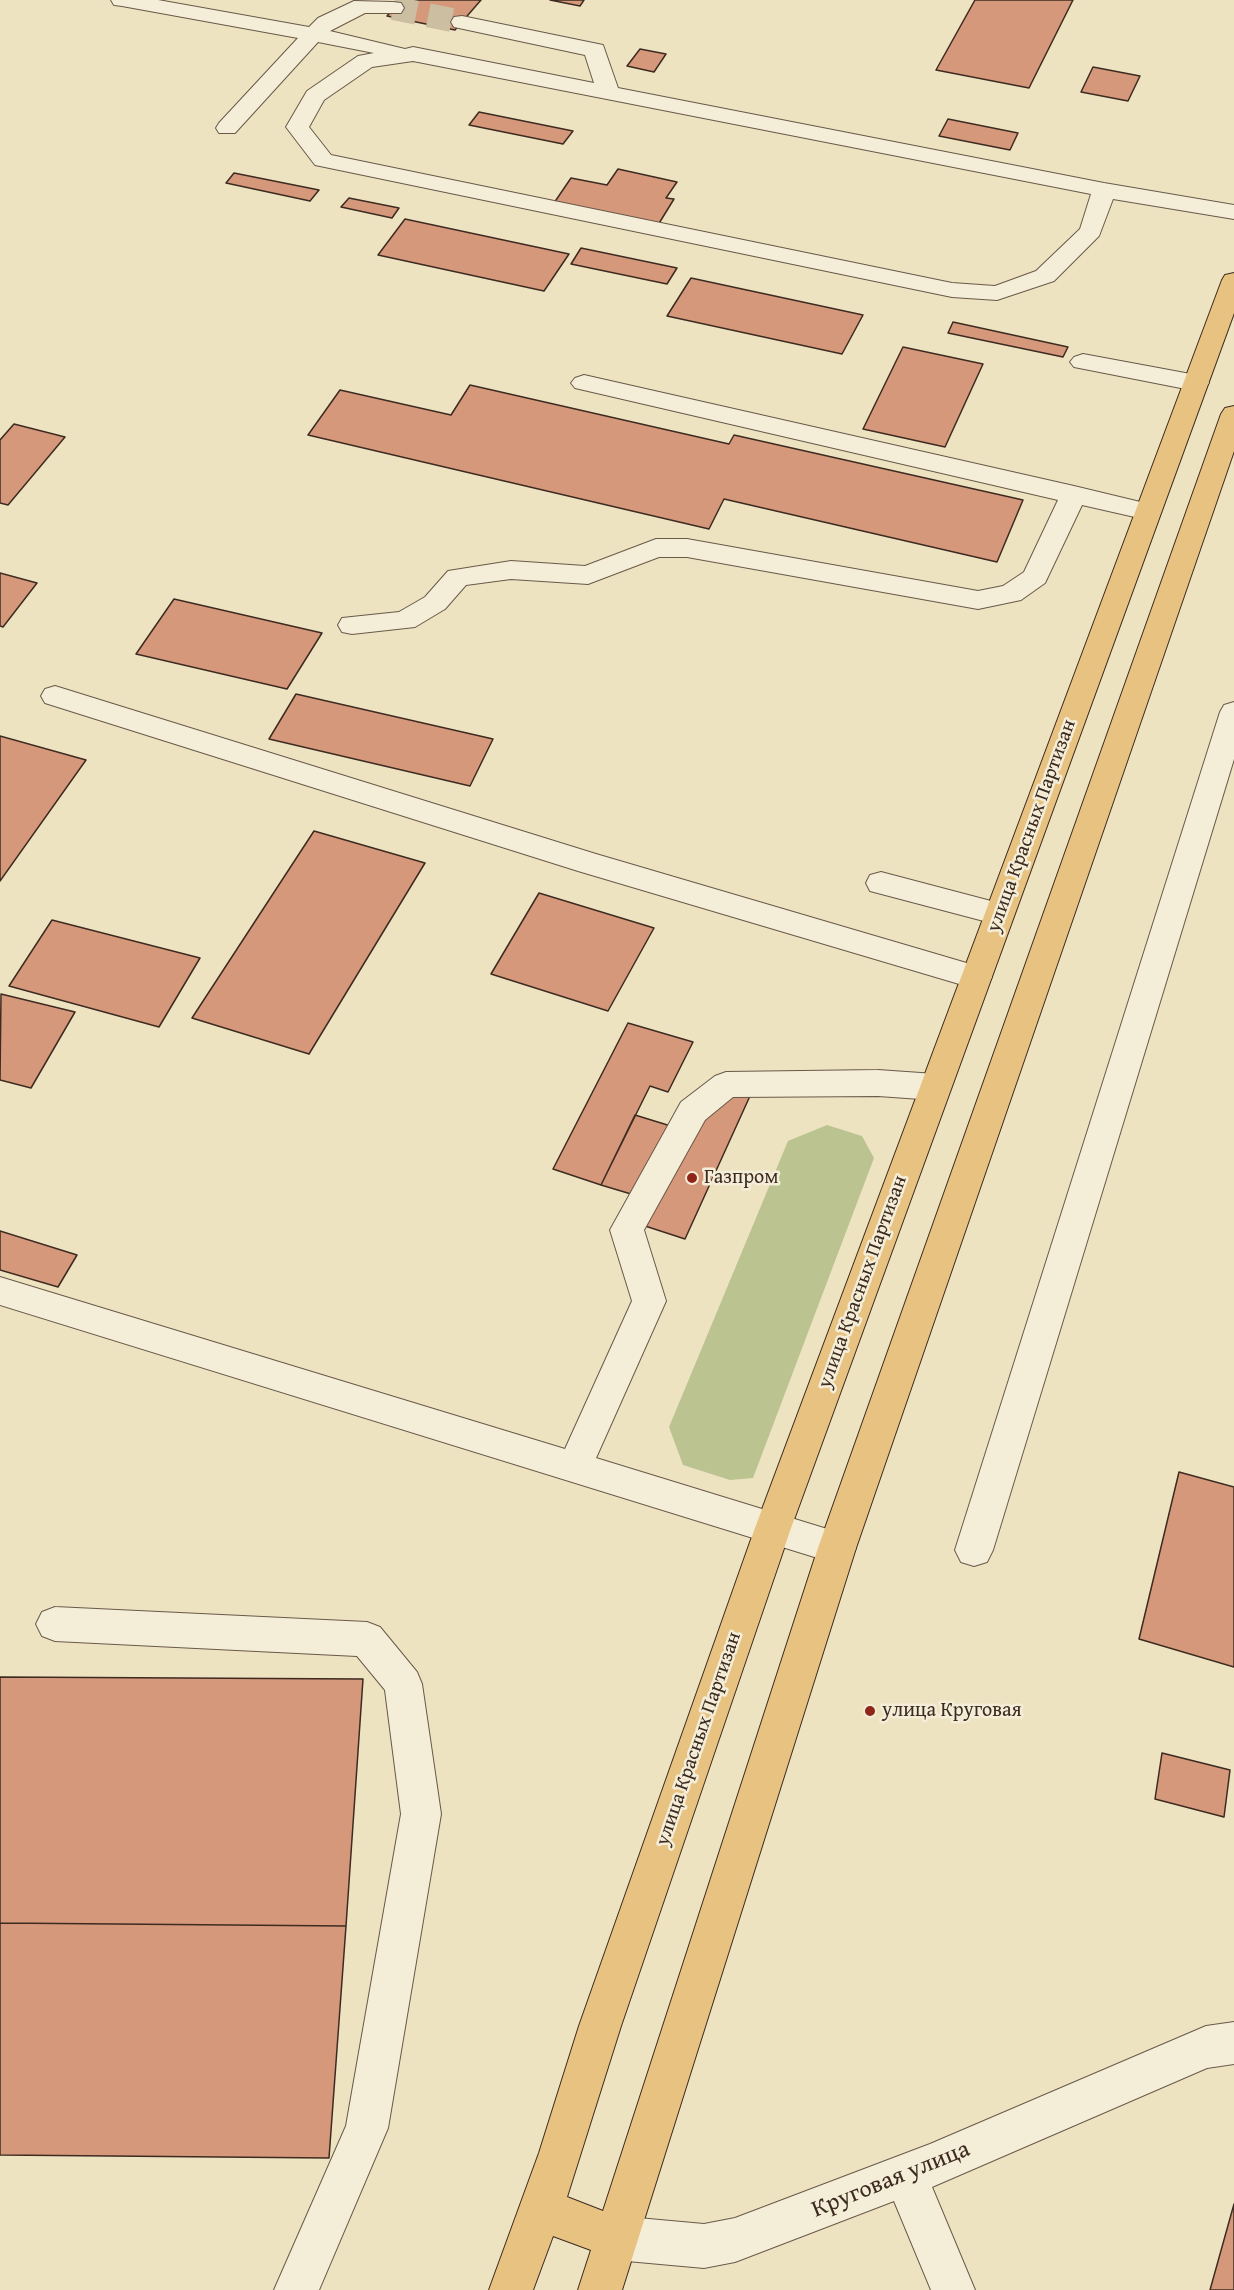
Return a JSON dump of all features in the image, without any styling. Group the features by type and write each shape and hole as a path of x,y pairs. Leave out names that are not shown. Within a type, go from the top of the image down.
{"main road":[{"name":"улица Красных Партизан","path":"511,2290 561,2153 600,2026 772,1528 1234,280"},
{"path":"600,2290 837,1548 1232,426"},
{"name":"Круговая улица","path":"539,2209 616,2238"}],"street":[{"path":"122,0 608,91 1104,190 1234,212"},
{"path":"227,128 313,34 326,23 379,5"},
{"path":"488,6 549,21 595,50 608,91"},
{"path":"462,22 595,50"},
{"path":"413,54 366,61 315,96 297,127 323,160 952,290 997,293 1045,276 1091,231 1104,190"},
{"path":"1083,362 1196,383"},
{"path":"584,382 1148,512"},
{"path":"352,625 405,621 435,603 458,578 512,570 588,575 656,548 687,548 978,600 1011,594 1035,577 1074,494"},
{"path":"55,696 589,863 976,977"},
{"path":"974,1550 1234,712"},
{"path":"881,883 999,915"},
{"path":"574,1468 649,1301 627,1230 693,1111 726,1085 878,1083 935,1087"},
{"path":"0,1291 837,1548"},
{"path":"56,1624 367,1639 403,1684 421,1814 367,2128 296,2290"},
{"name":"Круговая улица","path":"616,2238 704,2246 735,2240 905,2176 1206,2047 1234,2043"},
{"path":"905,2176 953,2290"}],"green space":[{"path":"827,1125 862,1136 874,1158 753,1478 730,1480 683,1465 669,1427 788,1141"}],"building":[{"path":"401,0 481,0 455,30 387,16"},
{"path":"550,0 584,0 580,6"},
{"path":"975,0 1073,0 1029,88 936,70"},
{"path":"640,49 666,54 654,72 627,66"},
{"path":"1093,67 1140,76 1128,101 1081,92"},
{"path":"479,112 573,131 563,144 469,125"},
{"path":"948,119 1018,133 1010,150 939,136"},
{"path":"618,169 677,182 666,198 674,199 658,225 554,203 571,178 607,185"},
{"path":"234,173 319,190 310,201 226,183"},
{"path":"349,198 399,208 392,218 341,207"},
{"path":"405,219 569,254 544,291 378,255"},
{"path":"581,248 677,268 667,284 571,264"},
{"path":"691,278 863,315 842,354 667,316"},
{"path":"953,322 1068,347 1063,357 948,333"},
{"path":"903,347 983,364 945,447 863,429"},
{"path":"470,385 729,444 734,435 1023,500 997,562 724,499 709,529 308,435 340,390 451,415"},
{"path":"14,424 65,437 8,505 0,503 0,440"},
{"path":"0,573 37,583 3,627 0,626"},
{"path":"174,599 322,633 287,689 136,654"},
{"path":"296,694 493,739 470,786 269,739"},
{"path":"0,736 86,760 0,881"},
{"path":"314,831 425,863 309,1054 192,1018"},
{"path":"539,893 654,928 608,1011 491,974"},
{"path":"52,920 200,958 159,1027 9,986"},
{"path":"1,994 75,1012 31,1088 0,1080"},
{"path":"628,1023 693,1042 668,1092 650,1086 601,1185 553,1169"},
{"path":"709,1084 750,1096 685,1239 639,1224 651,1200 601,1185 635,1115 687,1131"},
{"path":"0,1231 77,1255 58,1287 0,1270"},
{"path":"1179,1472 1234,1487 1234,1667 1139,1639"},
{"path":"0,1677 363,1679 346,1926 0,1923"},
{"path":"1162,1753 1230,1770 1224,1817 1155,1799"},
{"path":"0,1923 346,1926 329,2158 0,2155"},
{"path":"1234,2204 1234,2290 1210,2290"}],"tunnel":[{"path":"393,8 462,22"}],"place":[{"name":"Газпром","path":"692,1178"},
{"name":"улица Круговая","path":"870,1711"}]}
